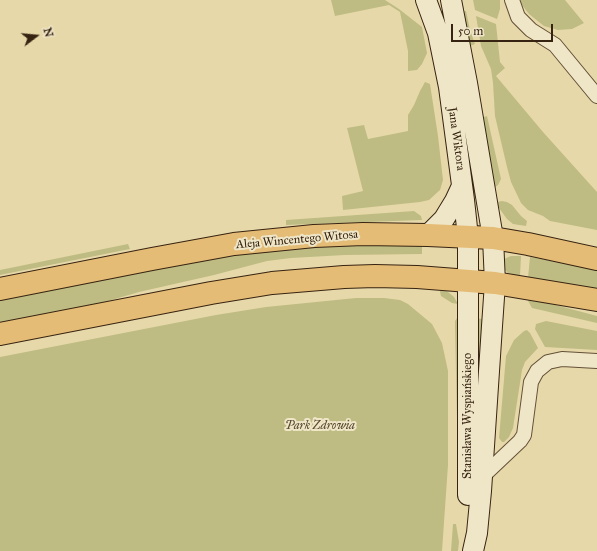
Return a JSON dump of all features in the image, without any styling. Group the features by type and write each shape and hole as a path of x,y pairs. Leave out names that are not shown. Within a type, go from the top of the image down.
{"main road":[{"name":"Aleja Wincentego Witosa","path":"0,289 234,244 321,236 364,234 494,238 597,259"},
{"path":"0,334 190,296 272,283 317,278 375,276 495,283 597,300"}],"street":[{"name":"Jana Wiktora","path":"426,0 438,33 449,88 468,237 468,281"},
{"name":"Jana Wiktora","path":"451,0 494,238 495,283"},
{"path":"512,0 518,17 531,30 555,45 597,96"},
{"path":"428,235 444,218 455,201 462,186"},
{"name":"Stanisława Wyspiańskiego","path":"465,551 468,484 468,281"},
{"name":"Stanisława Wyspiańskiego","path":"473,551 477,534 482,477 495,283"},
{"path":"482,477 520,441 524,435 531,382 537,371 548,362 562,359 597,361"}],"green space":[{"path":"331,0 385,0 399,9 422,27 427,53 422,64 417,70 408,71 408,51 400,12 389,5 335,16"},
{"path":"473,0 500,0 500,9 497,19 475,10"},
{"path":"518,0 565,0 584,23 572,29 558,30 544,26 529,14"},
{"path":"466,11 475,44 470,46 460,12"},
{"path":"476,16 496,24 500,62 505,68 496,76 543,132 597,192 597,230 550,221 543,216 528,210 521,203 511,182 507,167 495,116 491,69 481,46"},
{"path":"425,82 430,84 438,136 443,180 440,190 429,200 420,202 343,210 342,196 363,191 347,128 364,125 368,139 408,131 408,115"},
{"path":"487,116 501,179 498,185 494,188 485,149 484,117"},
{"path":"502,201 512,205 527,221 526,226 513,224 507,219 499,208 497,202"},
{"path":"414,211 421,216 422,220 286,225 286,220"},
{"path":"422,242 422,254 345,255 267,261 139,292 91,306 0,326 0,297 277,247"},
{"path":"128,244 130,249 0,275 0,270"},
{"path":"511,256 521,256 520,276 508,273 504,269 504,259"},
{"path":"530,257 597,269 597,291 528,278"},
{"path":"439,287 454,297 458,304 452,303 441,296"},
{"name":"Park Zdrowia","path":"356,298 384,298 400,300 408,304 432,324 442,343 448,371 448,465 442,551 0,551 0,357 216,315 266,307"},
{"path":"527,299 537,300 597,316 597,323 532,308"},
{"path":"457,318 461,318 458,467 455,327 455,321"},
{"path":"475,318 482,319 480,360 477,363"},
{"path":"546,321 597,331 597,350 545,347 535,329 536,324"},
{"path":"527,330 538,348 525,362 522,370 513,428 509,437 502,442 499,438 506,356 514,340"},
{"path":"453,524 456,524 459,542 458,551 451,551"}]}
